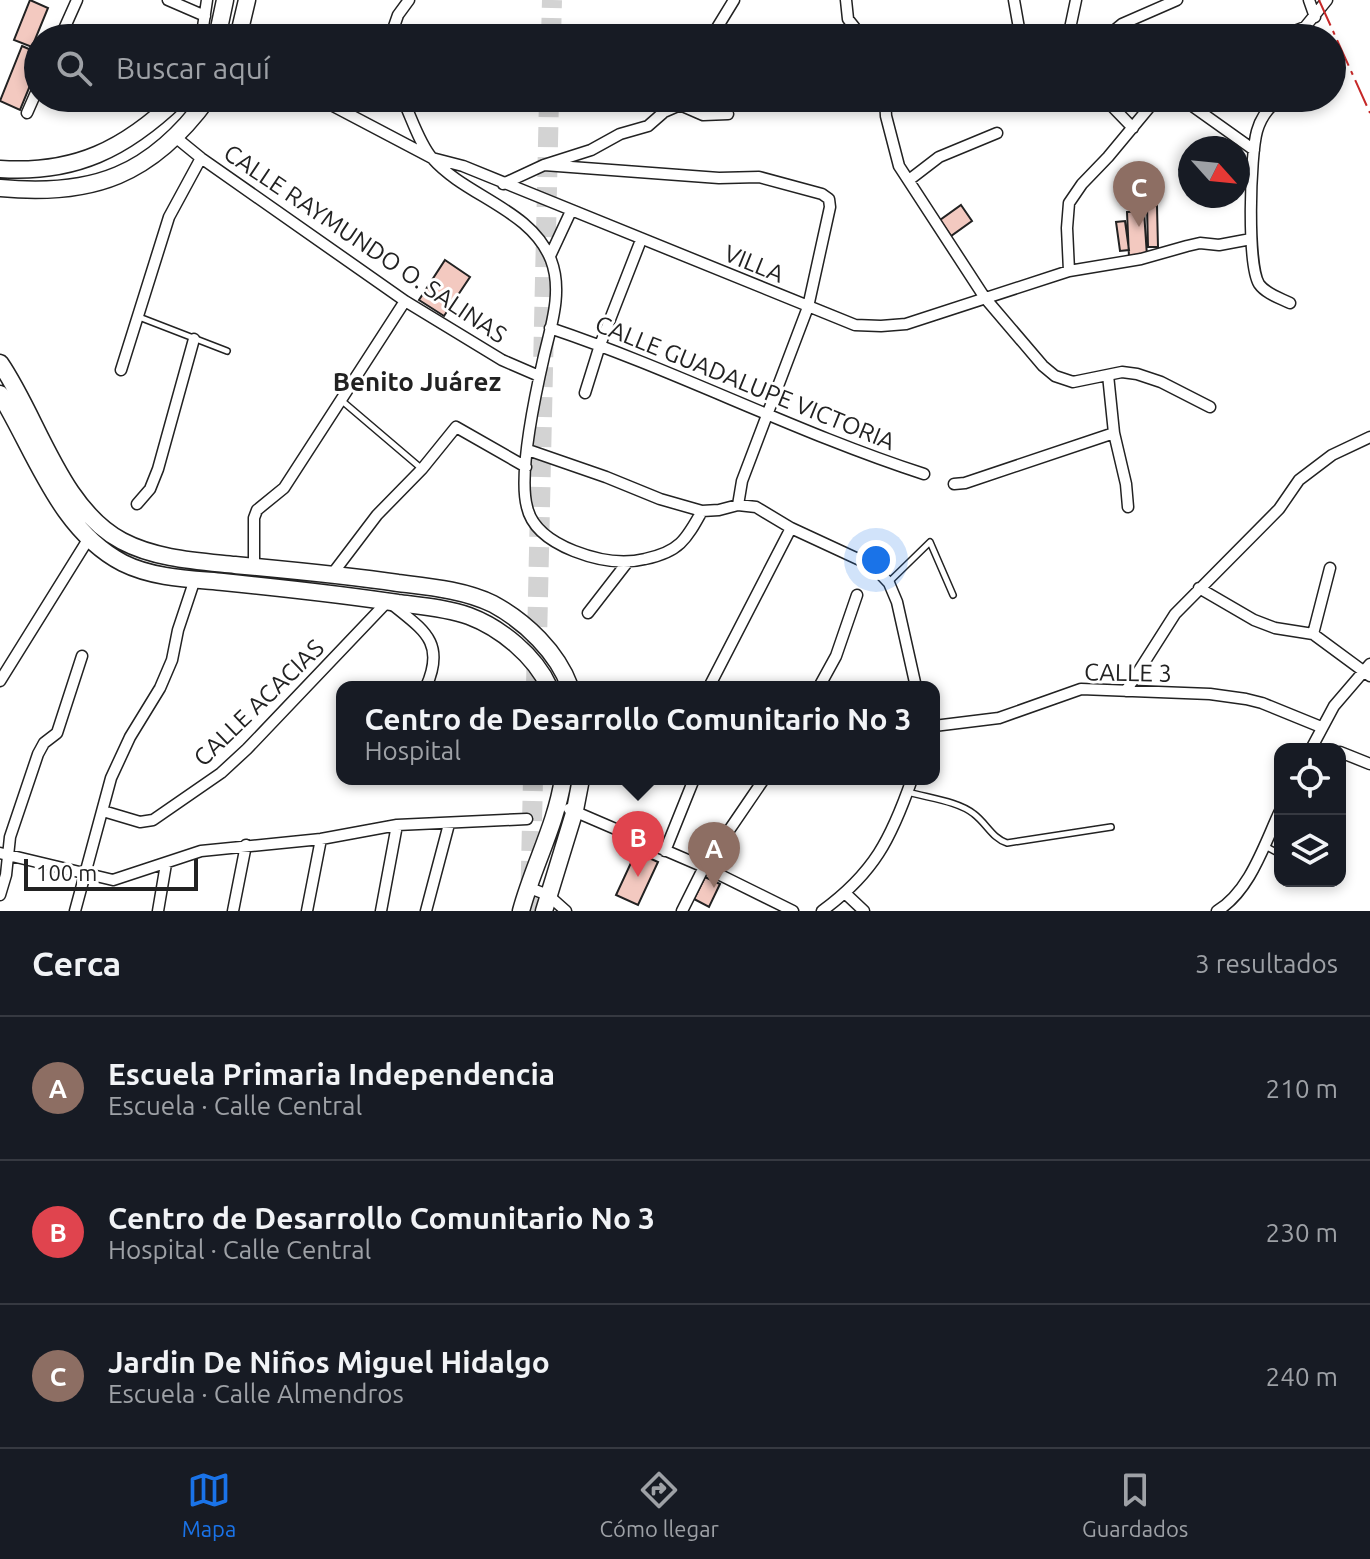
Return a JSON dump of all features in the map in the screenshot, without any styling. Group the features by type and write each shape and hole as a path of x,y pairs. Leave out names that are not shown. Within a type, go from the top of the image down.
{"main road":[{"path":"220,24 225,0"},
{"path":"241,24 247,0"},
{"path":"0,169 62,167 106,152 163,112"},
{"path":"0,188 44,191 90,186 133,168 174,136 195,112"},
{"path":"0,363 70,491 100,525 121,541 147,551 200,561 333,573 470,595 492,604 536,636 553,655 567,681"},
{"path":"0,394 63,508 89,538 123,563 195,579 324,592 448,610 469,616 513,642 532,661 545,681"},
{"path":"521,911 562,785"},
{"path":"546,903 580,785"}],"street":[{"path":"66,24 77,0"},
{"path":"168,0 205,16"},
{"path":"204,24 207,0"},
{"path":"395,24 409,0"},
{"path":"719,24 734,0"},
{"path":"846,0 848,19 852,24"},
{"path":"1014,0 1018,24"},
{"path":"1071,24 1076,0"},
{"path":"1122,24 1177,0"},
{"path":"1309,0 1315,17"},
{"path":"1308,24 1327,0"},
{"path":"345,112 432,158 526,227 550,256 555,271 556,297 539,376 526,467 527,508 540,531 559,545 584,555 626,564 666,555 678,547 702,511"},
{"path":"409,112 432,158"},
{"path":"503,184 544,165 591,150 620,134 648,126 664,112"},
{"path":"696,112 703,115 728,114"},
{"path":"886,112 899,166 985,298 1055,376 1073,382 1122,372 1137,374 1161,382 1210,407"},
{"path":"1118,112 1133,128"},
{"path":"1069,271 1069,203 1146,112"},
{"path":"1201,112 1254,150"},
{"path":"1266,112 1257,130 1254,150 1251,239 1255,276 1264,290 1290,303"},
{"path":"909,180 939,157 997,133"},
{"name":"CALLE RAYMUNDO O. SALINAS","path":"174,136 405,301 502,360 539,376"},
{"path":"121,370 169,217 201,158"},
{"name":"VILLA","path":"432,158 463,166 855,325 906,324 1069,271 1114,264 1200,243 1219,245 1251,239"},
{"path":"544,165 719,178 759,177 822,194 829,199 830,207 808,307 742,481 738,505"},
{"path":"550,256 571,211"},
{"path":"585,393 600,345 641,240"},
{"path":"254,566 254,518 257,510 284,488 339,398 405,301"},
{"name":"CALLE GUADALUPE VICTORIA","path":"550,328 600,345 871,457 924,474"},
{"path":"137,504 150,489 158,469 194,339"},
{"path":"1108,375 1114,433 1128,507"},
{"path":"333,573 377,515 422,469 456,427 526,467"},
{"path":"954,484 1114,433"},
{"path":"1126,691 1175,614 1279,509 1299,480 1332,455 1370,437"},
{"path":"528,450 660,499 702,511 738,505 756,507 791,528 873,566 889,583 897,602 915,681"},
{"path":"712,681 791,528"},
{"path":"0,681 89,538"},
{"path":"588,613 626,564"},
{"path":"1313,634 1330,568"},
{"path":"75,911 111,778 172,660 178,630 195,579"},
{"path":"1199,588 1254,620 1275,628 1313,634 1368,671 1334,706 1314,743"},
{"path":"822,681 836,656 857,595"},
{"path":"388,601 431,639 435,661 428,681"},
{"name":"CALLE ACACIAS","path":"103,811 140,822 153,820 221,773 270,726 388,601"},
{"path":"0,895 6,875 4,854 38,754 44,743 57,733 82,656"},
{"name":"CALLE 3","path":"940,725 999,718 1081,689 1210,694 1246,699 1321,727"},
{"path":"1346,754 1370,764"},
{"path":"665,851 692,785"},
{"path":"682,911 704,867 760,785"},
{"path":"822,911 846,894 873,865 910,785"},
{"path":"558,804 704,867 793,911"},
{"path":"1217,911 1229,903 1245,882 1278,815"},
{"path":"4,854 113,880 201,851 321,839 397,825 527,819"},
{"path":"426,911 449,824"},
{"path":"381,911 397,825"},
{"path":"307,911 321,839"},
{"path":"233,911 246,845"},
{"path":"158,911 166,864"},
{"path":"527,887 546,903 566,911"},
{"path":"846,894 864,911"}],"lane":[{"path":"138,317 227,351"},
{"path":"339,398 422,469"},
{"path":"889,583 930,542 953,595"},
{"path":"907,792 965,808 998,840 1007,843 1111,827"},
{"path":"1263,845 1274,851"}],"building":[{"path":"30,0 48,8 41,24 24,24 24,44 14,40"},
{"path":"22,46 24,100 20,110 0,101"},
{"path":"961,205 972,221 951,236 940,220"},
{"path":"1147,206 1157,206 1158,247 1148,247"},
{"path":"1144,211 1147,256 1129,257 1127,212"},
{"path":"1125,221 1129,250 1120,251 1116,222"},
{"path":"445,260 470,277 444,316 419,300"},
{"path":"636,852 658,862 638,905 616,895"},
{"path":"705,877 720,884 709,907 694,899"}],"tunnel":[{"path":"551,24 552,0"},
{"path":"536,681 549,112"},
{"path":"530,911 533,785"}],"power":[{"path":"1319,0 1330,24"},
{"path":"1346,60 1370,113"}],"place":[{"name":"Jardin De Niños Miguel Hidalgo","path":"1139,227"},
{"name":"Centro de Desarrollo Comunitario No 3","path":"638,877"},
{"name":"Escuela Primaria Independencia","path":"714,888"}],"district":[{"name":"Benito Juárez","path":"417,382"}]}
